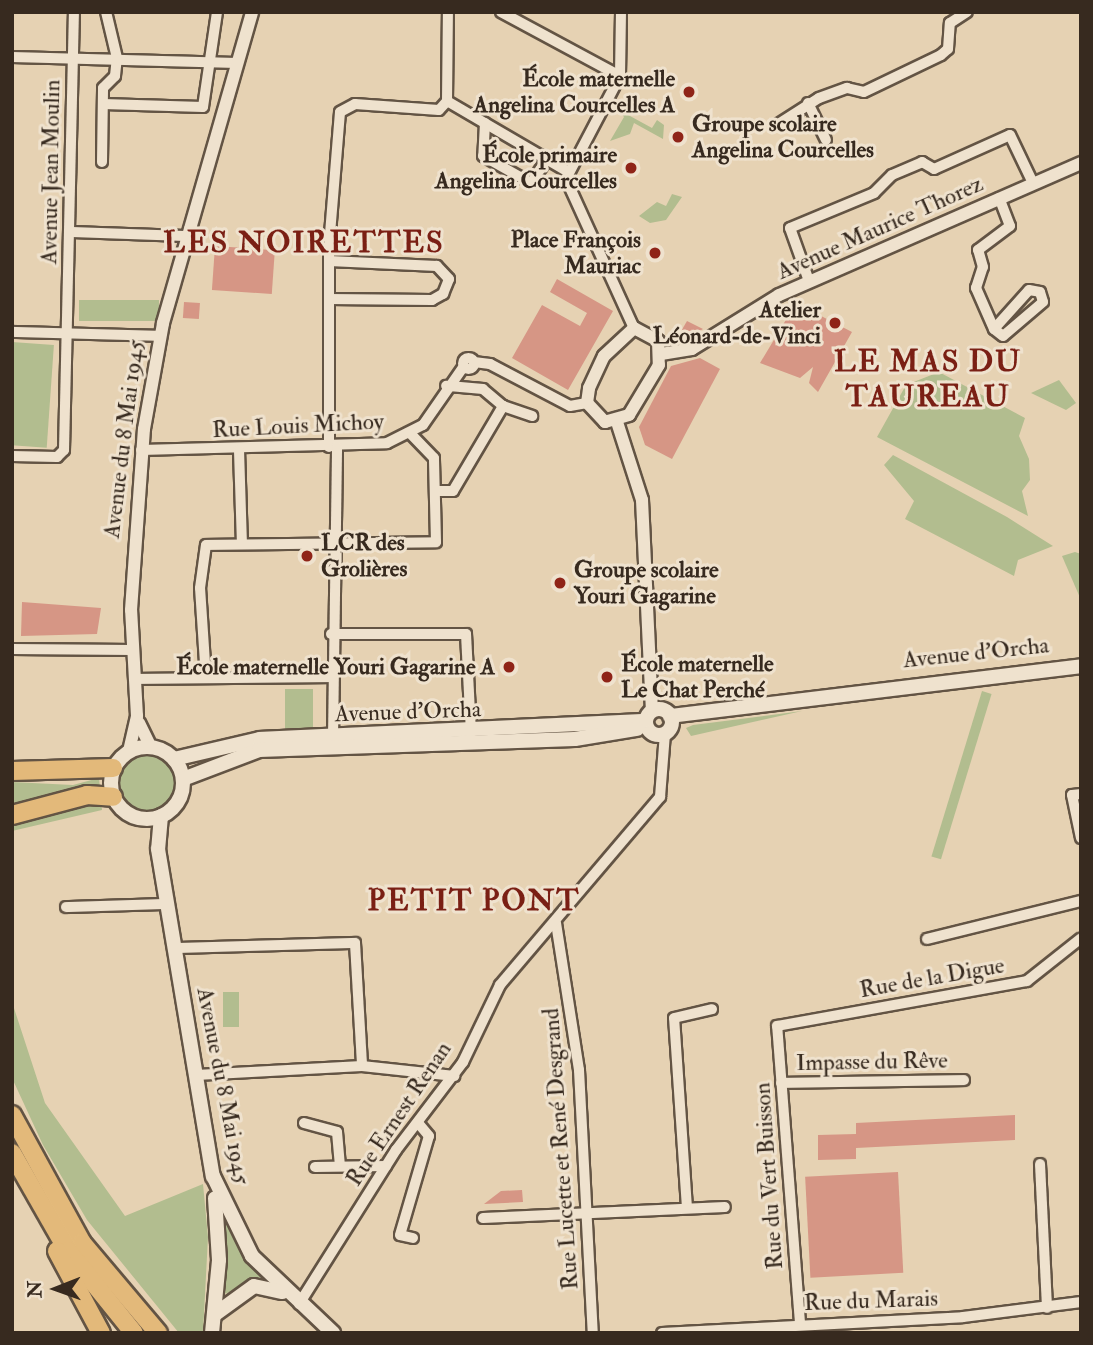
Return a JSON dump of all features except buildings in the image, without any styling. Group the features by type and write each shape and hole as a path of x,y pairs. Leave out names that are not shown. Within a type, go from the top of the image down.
{"highway":[{"path":"12,771 113,768"},
{"path":"12,815 87,795 113,797"},
{"path":"12,1115 82,1243 158,1333"},
{"path":"12,1153 40,1205 134,1333"},
{"path":"40,1205 46,1232 101,1333"}],"main road":[{"name":"Avenue d'Orcha","path":"183,779 259,750 575,739 709,710 1081,666"},
{"name":"Avenue d'Orcha","path":"174,759 260,739 471,733 659,722"},
{"path":"150,746 174,759 183,779 177,803 162,816 140,819 113,797 113,768 129,751 150,746"},
{"name":"Avenue du 8 Mai 1945","path":"162,816 158,849 213,1176 240,1240 286,1294 333,1333"},
{"name":"Avenue du 8 Mai 1945","path":"140,819 158,849"},
{"path":"212,1333 219,1259 213,1176"},
{"path":"214,1315 254,1286 286,1294"}],"street":[{"name":"Avenue Jean Moulin","path":"12,456 62,454 68,333 74,12"},
{"path":"102,162 103,104 117,58 106,12"},
{"path":"103,104 203,107 213,60 217,12"},
{"name":"Avenue du 8 Mai 1945","path":"129,751 137,716 133,650 141,450 160,337 252,12"},
{"path":"447,101 448,12"},
{"path":"501,12 620,76"},
{"path":"621,12 620,76 567,171 566,189 634,328 652,335 661,354 650,387 617,422 597,419 587,403 604,356 634,328"},
{"path":"780,123 808,103 891,79 941,55 950,23 967,12"},
{"path":"12,57 213,60 237,63"},
{"path":"447,101 567,171"},
{"path":"333,738 331,564 339,542 333,447 329,261 343,108 355,104 429,114 447,101"},
{"path":"808,103 826,140"},
{"path":"485,123 483,156 531,183 547,159"},
{"path":"809,281 790,228 874,193 892,175 922,162 934,169 1010,135 1033,183"},
{"name":"Avenue Maurice Thorez","path":"661,354 692,349 809,281 1081,163"},
{"path":"994,329 1029,290 1040,292 1043,302 1003,336 994,329 976,288 983,267 978,250 1010,226 999,198"},
{"path":"70,232 187,236"},
{"path":"329,261 437,266 449,279 438,299 329,299"},
{"path":"12,332 160,337"},
{"name":"Rue Louis Michoy","path":"141,450 333,447 411,434 446,386 469,364 490,364 570,406 587,403"},
{"path":"446,386 483,389 502,406 532,416"},
{"path":"436,491 453,491 502,406"},
{"name":"Rue Ernest Renan","path":"299,1304 386,1166 454,1076 500,985 556,923 660,797 659,722 641,562 642,500 617,422"},
{"path":"206,678 203,550 242,544 436,542 433,453 411,434"},
{"path":"239,450 242,544"},
{"path":"331,634 466,634 471,733"},
{"path":"12,649 133,650"},
{"path":"135,679 332,677"},
{"name":"Avenue du 8 Mai 1945","path":"137,716 150,746"},
{"path":"1081,794 1073,795 1081,838"},
{"path":"927,939 1081,901"},
{"path":"66,907 167,904"},
{"name":"Rue Lucette et René Desgrand","path":"556,923 579,1070 593,1333"},
{"name":"Rue de la Digue","path":"777,1026 1027,981 1080,942"},
{"path":"174,948 355,943 362,1066"},
{"path":"687,1208 674,1018 712,1009"},
{"name":"Rue du Vert Buisson","path":"777,1026 800,1323"},
{"path":"195,1075 362,1066 454,1076"},
{"name":"Impasse du Rêve","path":"781,1083 964,1080"},
{"path":"304,1123 337,1132 340,1166"},
{"path":"413,1238 400,1235 429,1136 418,1123"},
{"path":"1040,1164 1046,1308"},
{"path":"315,1167 386,1166"},
{"path":"483,1218 725,1207"},
{"name":"Rue du Marais","path":"662,1333 1046,1308 1081,1302"}],"green space":[{"path":"619,110 652,128 657,120 664,125 663,139 634,123 630,134 610,141 624,117"},
{"path":"672,194 682,197 666,220 650,223 639,216 657,202 666,206"},
{"path":"79,300 159,300 159,321 79,321"},
{"path":"12,342 54,345 47,448 12,445"},
{"path":"939,372 1025,418 1019,436 1029,459 1030,480 1022,491 1028,516 877,437 906,385"},
{"path":"1059,380 1076,403 1066,410 1031,393"},
{"path":"893,455 1007,517 1053,546 1018,560 1014,576 905,519 914,501 884,465"},
{"path":"1075,552 1081,554 1081,600 1062,556"},
{"path":"285,689 313,689 313,733 285,733"},
{"path":"982,691 992,694 941,859 931,856"},
{"path":"802,711 691,736 686,728 693,725"},
{"path":"141,754 153,754 168,762 176,777 176,789 168,804 153,812 141,812 126,804 118,789 118,777 126,762"},
{"path":"99,778 102,810 12,831 12,782 73,785"},
{"path":"223,992 239,992 239,1027 223,1027"},
{"path":"12,1002 45,1103 125,1216 203,1184 208,1237 203,1333 179,1333 87,1220 43,1145 12,1078"},
{"path":"222,1215 265,1280 224,1294 225,1253"}],"place":[{"name":"École maternelle Angelina Courcelles A","path":"689,92"},
{"name":"Groupe scolaire Angelina Courcelles","path":"678,137"},
{"name":"École primaire Angelina Courcelles","path":"631,168"},
{"name":"Place François Mauriac","path":"655,253"},
{"name":"Atelier Léonard-de-Vinci","path":"835,323"},
{"name":"LCR des Grolières","path":"307,556"},
{"name":"Groupe scolaire Youri Gagarine","path":"560,583"},
{"name":"École maternelle Youri Gagarine A","path":"509,667"},
{"name":"École maternelle Le Chat Perché","path":"607,677"}],"district":[{"name":"LES NOIRETTES","path":"304,243"},
{"name":"LE MAS DU TAUREAU","path":"928,379"},
{"name":"PETIT PONT","path":"474,901"}]}
